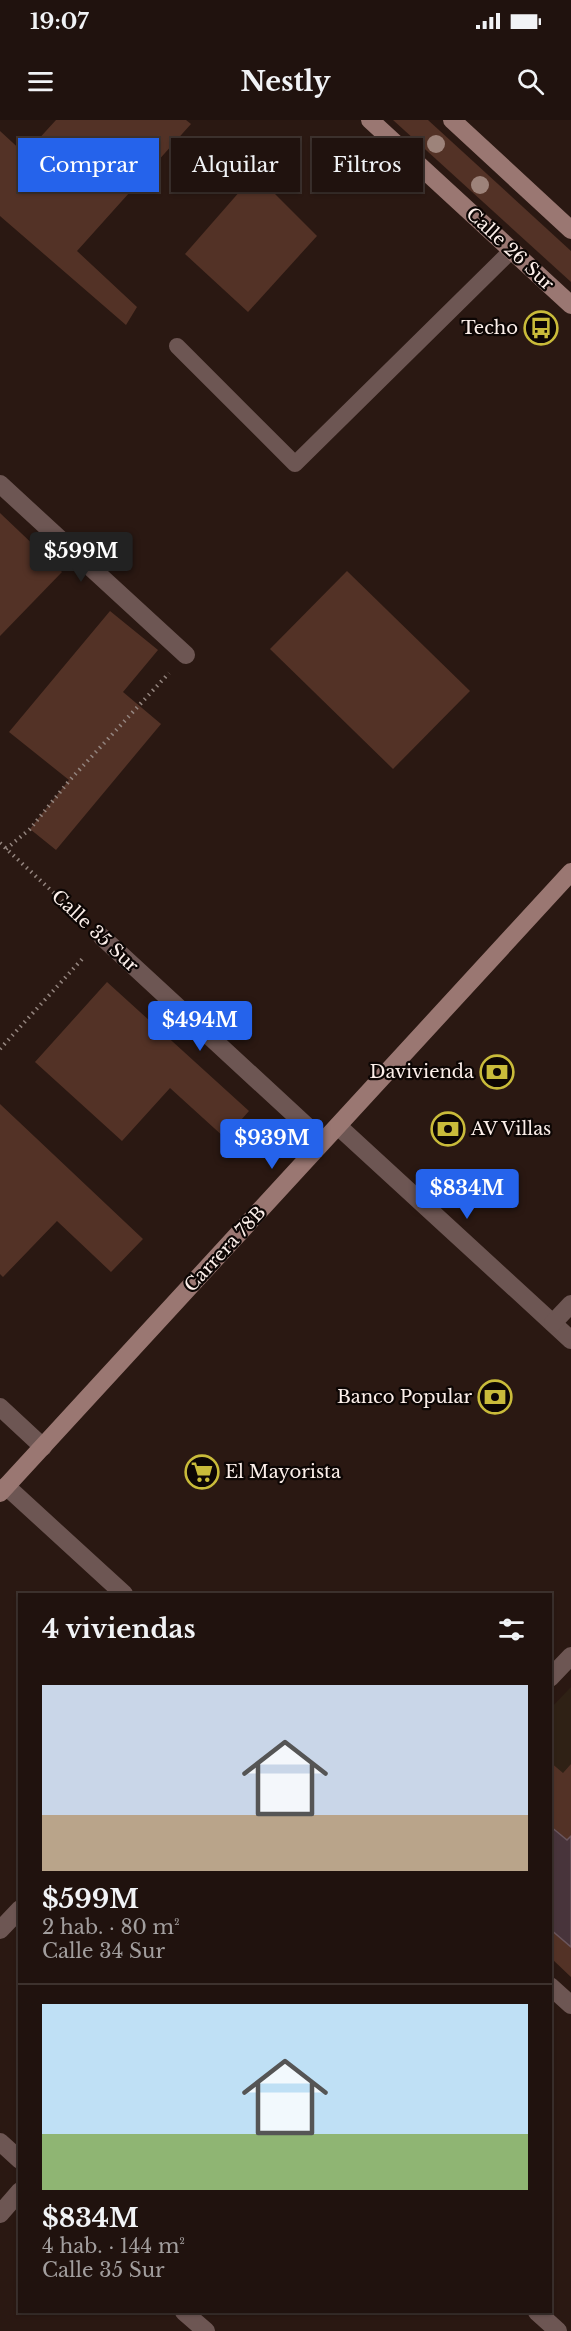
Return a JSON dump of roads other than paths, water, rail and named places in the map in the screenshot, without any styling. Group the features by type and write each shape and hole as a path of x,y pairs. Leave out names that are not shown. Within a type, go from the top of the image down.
{"street":[{"name":"Calle 26 Sur","path":"370,120 571,304"},
{"path":"452,120 571,230"},
{"path":"0,484 186,655"},
{"name":"Carrera 78B","path":"3,1490 571,872"},
{"name":"Calle 35 Sur","path":"102,937 323,1141"},
{"path":"338,1126 571,1340"},
{"path":"553,1323 571,1304"},
{"path":"0,1407 43,1447"},
{"path":"3,1490 122,1593"},
{"path":"552,1676 571,1656"},
{"path":"0,1930 18,1911"},
{"path":"552,1988 571,2005"},
{"path":"0,2142 18,2158"},
{"path":"0,2214 18,2193"},
{"path":"185,2313 206,2331"},
{"path":"538,2313 555,2330"}],"lane":[{"path":"177,346 295,464 512,250"}],"place":[{"name":"Techo","path":"541,328"},
{"name":"Davivienda","path":"497,1072"},
{"name":"AV Villas","path":"448,1129"},
{"name":"Banco Popular","path":"495,1397"},
{"name":"El Mayorista","path":"202,1472"}]}
